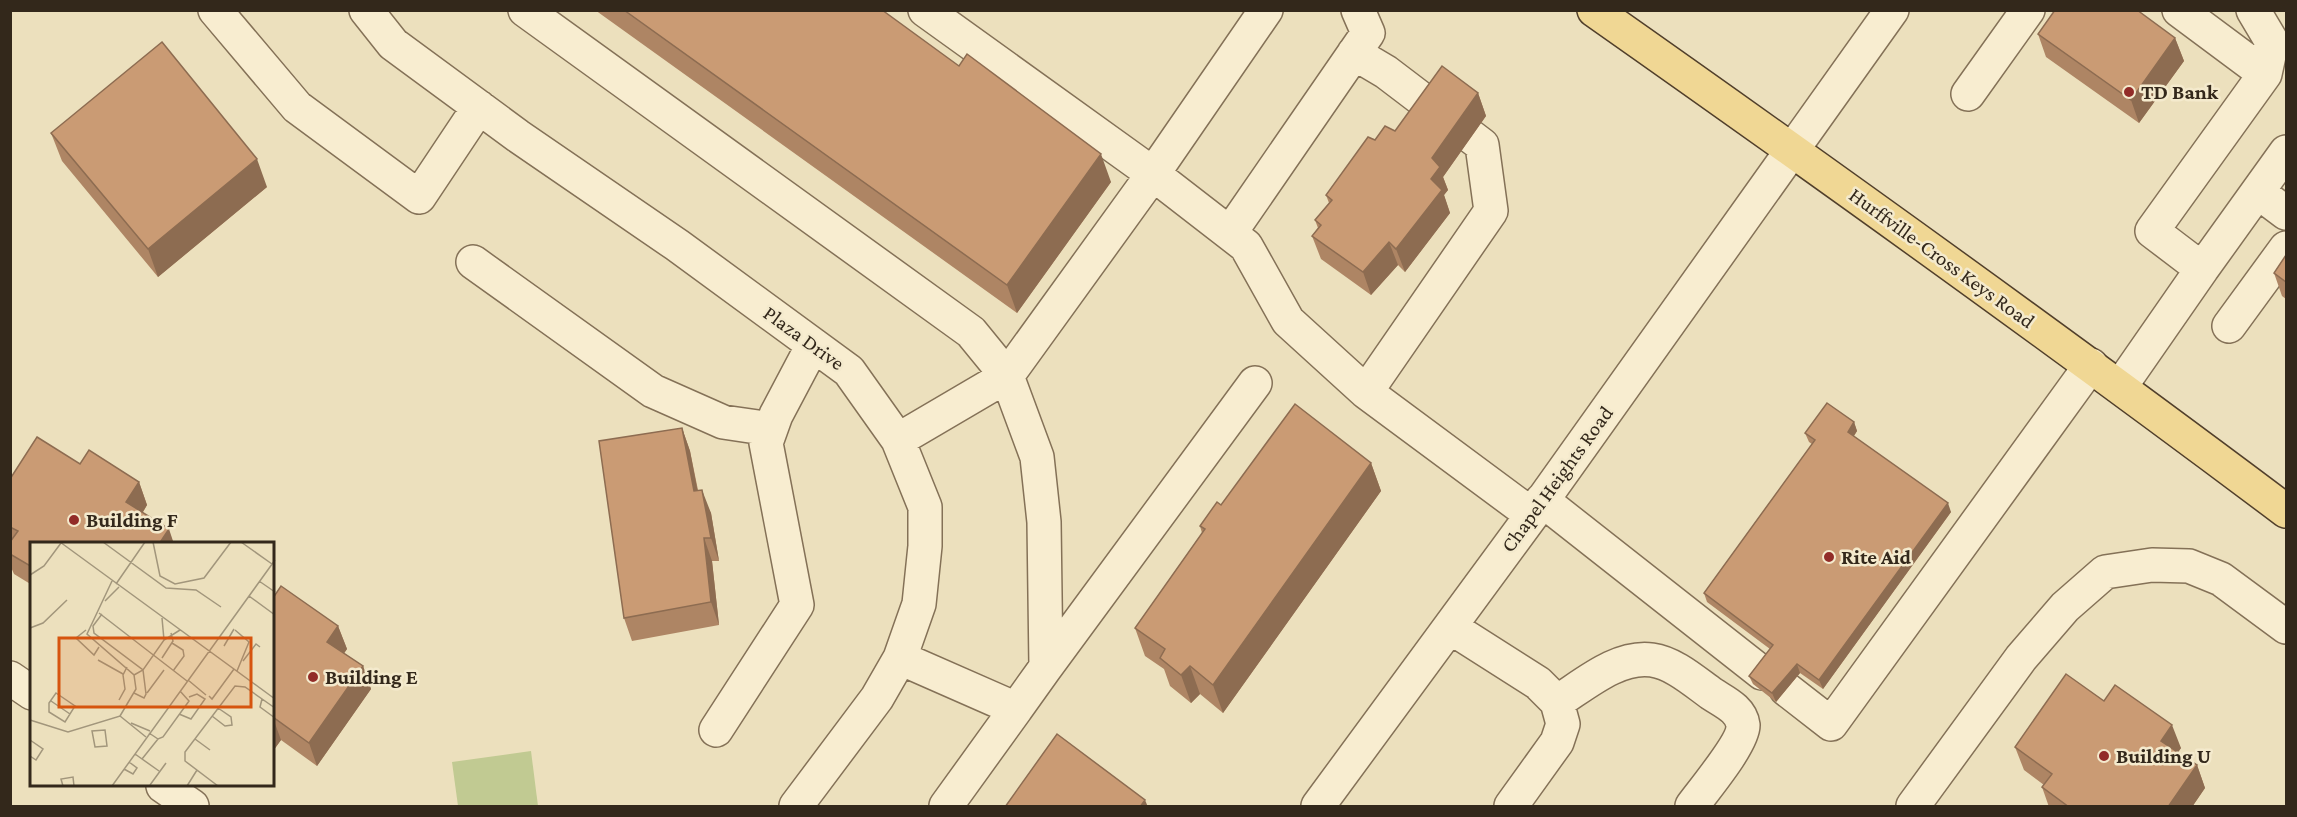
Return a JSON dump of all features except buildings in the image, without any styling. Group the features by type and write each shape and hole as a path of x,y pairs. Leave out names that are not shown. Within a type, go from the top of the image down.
{"main road":[{"name":"Hurffville-Cross Keys Road","path":"1594,10 1792,149 2091,365 2286,511"}],"street":[{"path":"215,10 297,106 419,197 479,107"},
{"name":"Plaza Drive","path":"366,10 393,44 677,245 849,371 898,440 925,507 925,546 919,604 900,658 877,698 796,807"},
{"path":"525,10 971,332 1007,376 1037,457 1044,522 1046,667"},
{"path":"925,10 1153,174 1246,246 1288,321 1366,392 1641,577 1830,724 2091,365"},
{"name":"Chapel Heights Road","path":"1318,807 1537,507 1892,10"},
{"path":"1968,94 2028,10"},
{"path":"2179,10 2265,74"},
{"path":"2202,269 2152,231 2265,74 2272,42 2253,10"},
{"path":"898,440 1007,376 1153,174 1263,12"},
{"path":"1230,233 1360,32 1386,72 1482,145 1491,211 1366,392"},
{"path":"2120,387 2286,152"},
{"path":"2258,192 2286,213"},
{"path":"2229,326 2286,248"},
{"path":"473,262 653,391 723,422 771,429"},
{"path":"716,730 797,605 766,443 813,345"},
{"path":"946,807 1255,383"},
{"path":"1912,807 2021,658 2065,607 2105,572 2152,565 2189,567 2221,579 2286,627"},
{"path":"1450,627 1538,683 1557,702 1563,724 1557,742 1511,807"},
{"path":"900,658 1016,709"},
{"path":"1557,702 1611,669 1635,660 1654,660 1678,670 1738,711 1743,726 1738,743 1692,807"},
{"path":"10,678 30,692"},
{"path":"164,787 192,807"}],"green space":[{"path":"531,751 538,806 458,806 452,762"}],"place":[{"name":"TD Bank","path":"2129,92"},
{"name":"Building F","path":"74,520"},
{"name":"Rite Aid","path":"1829,557"},
{"name":"Building E","path":"313,677"},
{"name":"Building U","path":"2104,756"}]}
